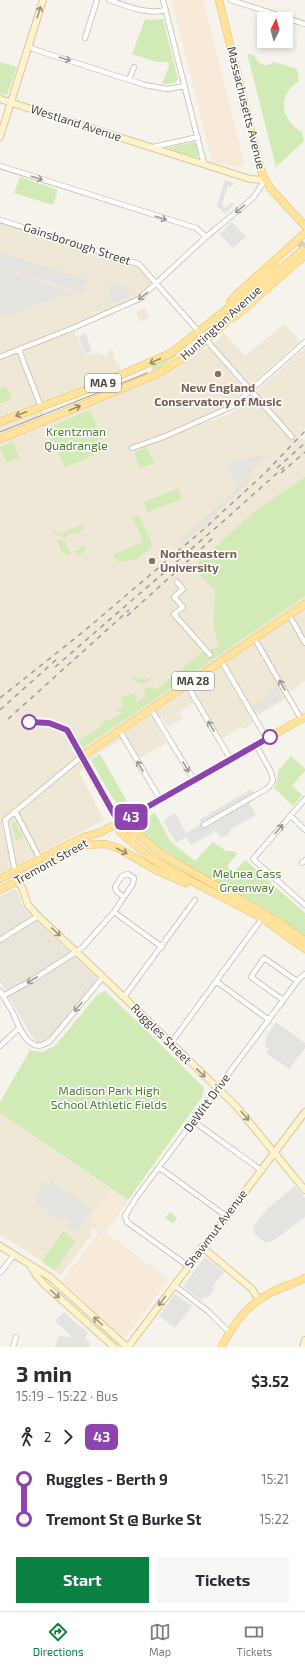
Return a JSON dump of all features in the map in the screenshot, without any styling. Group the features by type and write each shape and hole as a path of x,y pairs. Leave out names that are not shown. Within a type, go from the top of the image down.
{"main road":[{"path":"0,137 43,0"},
{"name":"Massachusetts Avenue","path":"219,0 265,180 305,226"},
{"name":"Westland Avenue","path":"0,98 11,103 250,179 265,180"},
{"path":"221,313 237,294 305,233"},
{"name":"Huntington Avenue","path":"0,422 160,359 171,353 302,251"},
{"name":"Huntington Avenue","path":"0,439 157,374 182,359 243,310 302,251"},
{"name":"MA 28","path":"81,756 222,662 305,604"},
{"name":"Tremont Street","path":"0,879 82,838 101,832 119,823 303,718"},
{"path":"81,756 119,823 120,833 149,857 225,899 264,916 305,949"},
{"path":"119,823 129,827 149,845 163,854 305,941"},
{"name":"Tremont Street","path":"0,890 85,845 101,832"},
{"path":"85,845 105,844 118,848 165,874 225,899"},
{"name":"Ruggles Street","path":"16,881 22,886 28,905 38,916 218,1088 241,1112 305,1190"},
{"name":"Shawmut Avenue","path":"127,1347 305,1112"},
{"path":"0,1246 50,1277 127,1347"},
{"path":"202,1247 252,1289 258,1299"},
{"path":"30,1265 45,1285 114,1347"},
{"path":"220,1347 239,1317 258,1299 280,1288 304,1280"},
{"path":"303,1347 305,1340"}],"street":[{"path":"85,38 98,0"},
{"path":"110,0 146,12 157,13 166,10"},
{"path":"163,0 204,164"},
{"path":"231,0 305,24"},
{"path":"29,46 33,49 129,80 161,88 185,86"},
{"path":"129,80 134,66"},
{"path":"152,148 198,137"},
{"path":"0,166 196,228 206,237"},
{"path":"0,357 133,302 156,284 206,237 253,198 265,180"},
{"name":"Gainsborough Street","path":"0,220 136,263 141,266 292,437"},
{"path":"132,448 166,436 229,408 305,342"},
{"path":"19,350 41,407"},
{"path":"177,582 183,589 174,597 183,607 174,614 210,656"},
{"path":"289,616 305,643"},
{"path":"255,639 303,718"},
{"path":"222,662 267,739"},
{"path":"187,685 230,760"},
{"path":"151,710 194,780"},
{"path":"120,731 160,800"},
{"path":"204,826 268,788 273,781 272,772 256,745"},
{"path":"16,872 5,820 81,756"},
{"path":"305,799 253,858 305,905"},
{"path":"15,811 40,859"},
{"path":"290,816 305,830"},
{"path":"3,996 34,979 82,948 114,912 124,897 134,881 134,878 128,874 122,876 115,887 117,892 124,897"},
{"path":"124,997 195,900"},
{"path":"114,912 162,947"},
{"path":"0,940 38,916"},
{"path":"171,1043 264,916"},
{"path":"283,1000 251,977 264,958 297,981"},
{"name":"DeWitt Drive","path":"188,1266 125,1219 127,1211 297,981 305,974"},
{"path":"0,991 26,1039 38,1045 51,1040 103,977"},
{"path":"216,981 269,1020"},
{"path":"0,1046 19,1028"},
{"path":"194,1121 261,1170"},
{"path":"160,1168 226,1216"},
{"path":"0,1273 14,1255"},
{"path":"174,1285 209,1312 229,1332"},
{"path":"14,1347 16,1337"}],"shaded area":[{"path":"181,0 203,0 245,165 236,167 212,162 172,2"},
{"path":"225,180 234,183 232,187 228,186 222,204 225,208 232,202 234,205 225,214 217,206"},
{"name":"Northeastern University","path":"0,220 136,263 156,284 145,295 73,328 85,356 97,352 98,355 104,354 106,358 109,357 107,353 112,349 115,355 114,359 116,363 118,363 121,370 107,375 109,381 41,407 46,420 171,366 173,370 214,343 224,333 245,356 284,324 300,341 228,405 200,418 202,424 230,414 305,348 305,428 299,435 305,441 305,681 285,695 287,698 253,718 255,722 243,730 241,727 216,742 194,703 179,712 183,719 168,727 161,716 154,720 166,743 137,760 123,738 93,757 79,772 104,820 0,874"},
{"path":"232,222 246,237 233,248 220,234"},
{"path":"0,252 88,280 84,293 0,267"},
{"path":"0,269 75,293 66,297 62,295 0,319"},
{"path":"116,282 119,285 121,284 131,295 128,298 112,303 107,287"},
{"path":"145,308 149,318 140,322 136,312"},
{"path":"85,333 92,351 85,354 78,336"},
{"path":"270,453 237,486 226,463"},
{"path":"249,477 251,480 203,527 183,544 179,541"},
{"path":"276,687 283,699 259,712 257,709 254,710 252,707 269,697 267,692"},
{"path":"251,789 254,793 247,798 256,815 231,829 229,834 221,838 216,831 191,845 186,837 176,843 163,821 175,813 186,833 201,824 199,820"},
{"path":"12,890 18,892 22,905 29,914 98,979 48,1041 37,1043 0,981 0,897"},
{"path":"276,1022 305,1043 305,1048 289,1069 266,1053 269,1049 265,1046 267,1035"},
{"path":"0,1113 112,1190 89,1219 98,1225 90,1232 92,1234 61,1275 27,1251 0,1235"},
{"path":"52,1181 92,1210 76,1232 67,1226 70,1222 62,1216 59,1220 35,1202 38,1198 35,1196 45,1182 49,1185"},
{"path":"295,1186 305,1198 305,1217 273,1241 265,1243 254,1233 253,1230 255,1224 268,1208"},
{"path":"112,1190 128,1200 106,1233 169,1279 126,1337 122,1336 62,1281 99,1232 95,1229 97,1225 89,1219"},
{"path":"205,1257 224,1272 213,1286 214,1290 206,1299 205,1297 201,1300 183,1286"},
{"path":"175,1294 192,1306 175,1328 159,1316"},
{"path":"64,1312 88,1333 85,1337 90,1343 89,1347 55,1347 59,1335 73,1338 55,1321"}],"green space":[{"path":"145,19 163,19 178,79 175,83 162,84 169,66 168,62 157,62 132,54"},
{"path":"247,53 255,56 258,62 263,65 268,65 274,62 297,69 299,81 287,93 284,100 284,107 289,121 302,132 304,141 276,167"},
{"path":"0,62 17,67 7,95 0,94"},
{"path":"194,142 198,150 197,158 169,149 170,147"},
{"path":"20,177 58,190 53,205 14,193"},
{"path":"175,354 176,356 153,372 151,367"},
{"path":"6,386 12,399 0,404 0,388"},
{"name":"Krentzman Quadrangle","path":"90,410 106,450 65,467 47,428"},
{"path":"13,442 19,458 6,463 0,447"},
{"path":"147,447 154,463 140,468 134,453"},
{"path":"305,477 305,596 81,749 77,742 99,728 104,721 110,720 123,712 115,712 123,707 121,698 129,694 133,694 137,698 136,703 145,697 144,691 147,688 150,687 157,689 203,651 205,653 219,646 214,625 215,591 193,567 256,510"},
{"path":"179,489 182,499 147,512 144,502"},
{"path":"139,515 152,544 150,549 136,559 119,562 112,555 143,542 133,518"},
{"path":"83,524 85,525 78,534 70,533 65,538 54,534 53,532 56,531 58,535"},
{"path":"58,539 65,541 66,546 70,550 70,554 67,555 62,552 57,541"},
{"path":"82,545 87,549 77,555 74,551 80,549"},
{"path":"131,675 141,680 151,677 147,683 141,684 135,681"},
{"name":"Melnea Cass Greenway","path":"100,754 129,805 142,820 155,813 171,842 195,861 213,842 226,851 233,851 237,854 227,866 234,872 245,860 305,913 305,937 264,908 178,860 158,846 131,823 118,806 91,760"},
{"path":"291,756 305,769 305,771 292,786 302,795 293,806 274,788 277,782 278,771"},
{"path":"15,822 23,837 16,840 12,823"},
{"name":"Madison Park High School Athletic Fields","path":"105,991 204,1088 202,1097 128,1200 0,1113 0,1102 29,1052 28,1050 42,1052 55,1046 98,994"},
{"path":"170,1212 177,1218 173,1224 165,1218"},
{"path":"63,1231 76,1241 54,1271 42,1261"}],"tunnel":[{"path":"299,247 305,241"}],"tram line":[{"path":"0,432 147,373"}],"railway":[{"path":"0,698 83,632 204,529 265,473 305,431"},
{"path":"277,468 305,443"},
{"path":"281,473 305,452"},
{"path":"55,667 284,467"},
{"path":"127,616 213,538"},
{"path":"8,719 129,610"},
{"path":"0,710 58,658"}],"bus line":[{"name":"43","path":"29,722 49,723 67,730 119,823 270,737"}],"place":[{"name":"New England Conservatory of Music","path":"218,374"},
{"name":"Northeastern University","path":"152,561"}]}
